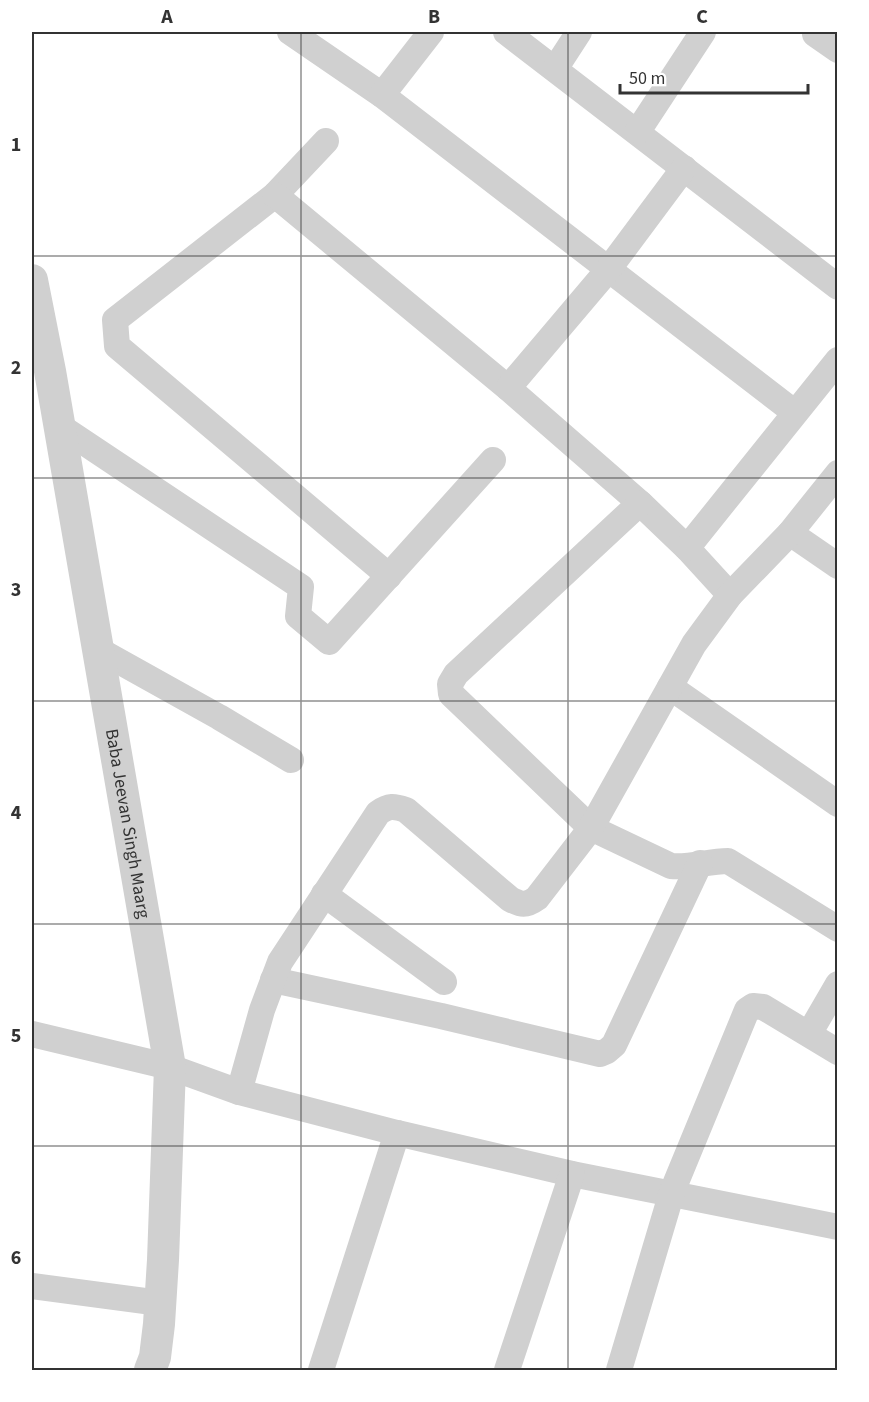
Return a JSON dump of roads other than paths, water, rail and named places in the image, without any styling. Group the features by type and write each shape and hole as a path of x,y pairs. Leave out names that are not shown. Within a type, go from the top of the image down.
{"street":[{"path":"290,32 382,95 794,412"},
{"path":"382,95 431,32"},
{"path":"506,32 638,131 837,287"},
{"path":"555,69 579,32"},
{"path":"638,131 703,32"},
{"path":"814,34 837,50"},
{"path":"326,141 275,195 116,320 117,346 389,576"},
{"path":"508,388 608,270 684,168"},
{"path":"275,195 508,388 640,503 687,548 730,595"},
{"name":"Baba Jeevan Singh Maarg","path":"32,280 50,371 170,1067 160,1303 154,1357 150,1371"},
{"path":"687,548 837,360"},
{"path":"58,424 301,587 298,616 329,642 493,460"},
{"path":"240,1092 273,980 286,952 378,813 387,806 396,806 406,810 510,899 521,905 529,904 537,898 591,828 694,644 730,595 790,532 837,473"},
{"path":"640,503 456,674 450,684 451,694 591,828 671,866 683,867 711,861 728,861 837,929"},
{"path":"790,532 837,566"},
{"path":"97,649 291,760"},
{"path":"669,687 837,804"},
{"path":"273,980 441,1016 600,1054 614,1045 700,863"},
{"path":"324,894 444,982"},
{"path":"809,1034 837,984"},
{"path":"619,1371 672,1192 747,1010 753,1006 763,1007 837,1052"},
{"path":"32,1039 170,1067 240,1092 398,1133 572,1174 672,1192 837,1227"},
{"path":"321,1371 398,1133"},
{"path":"507,1371 572,1174"},
{"path":"32,1286 160,1303"}]}
